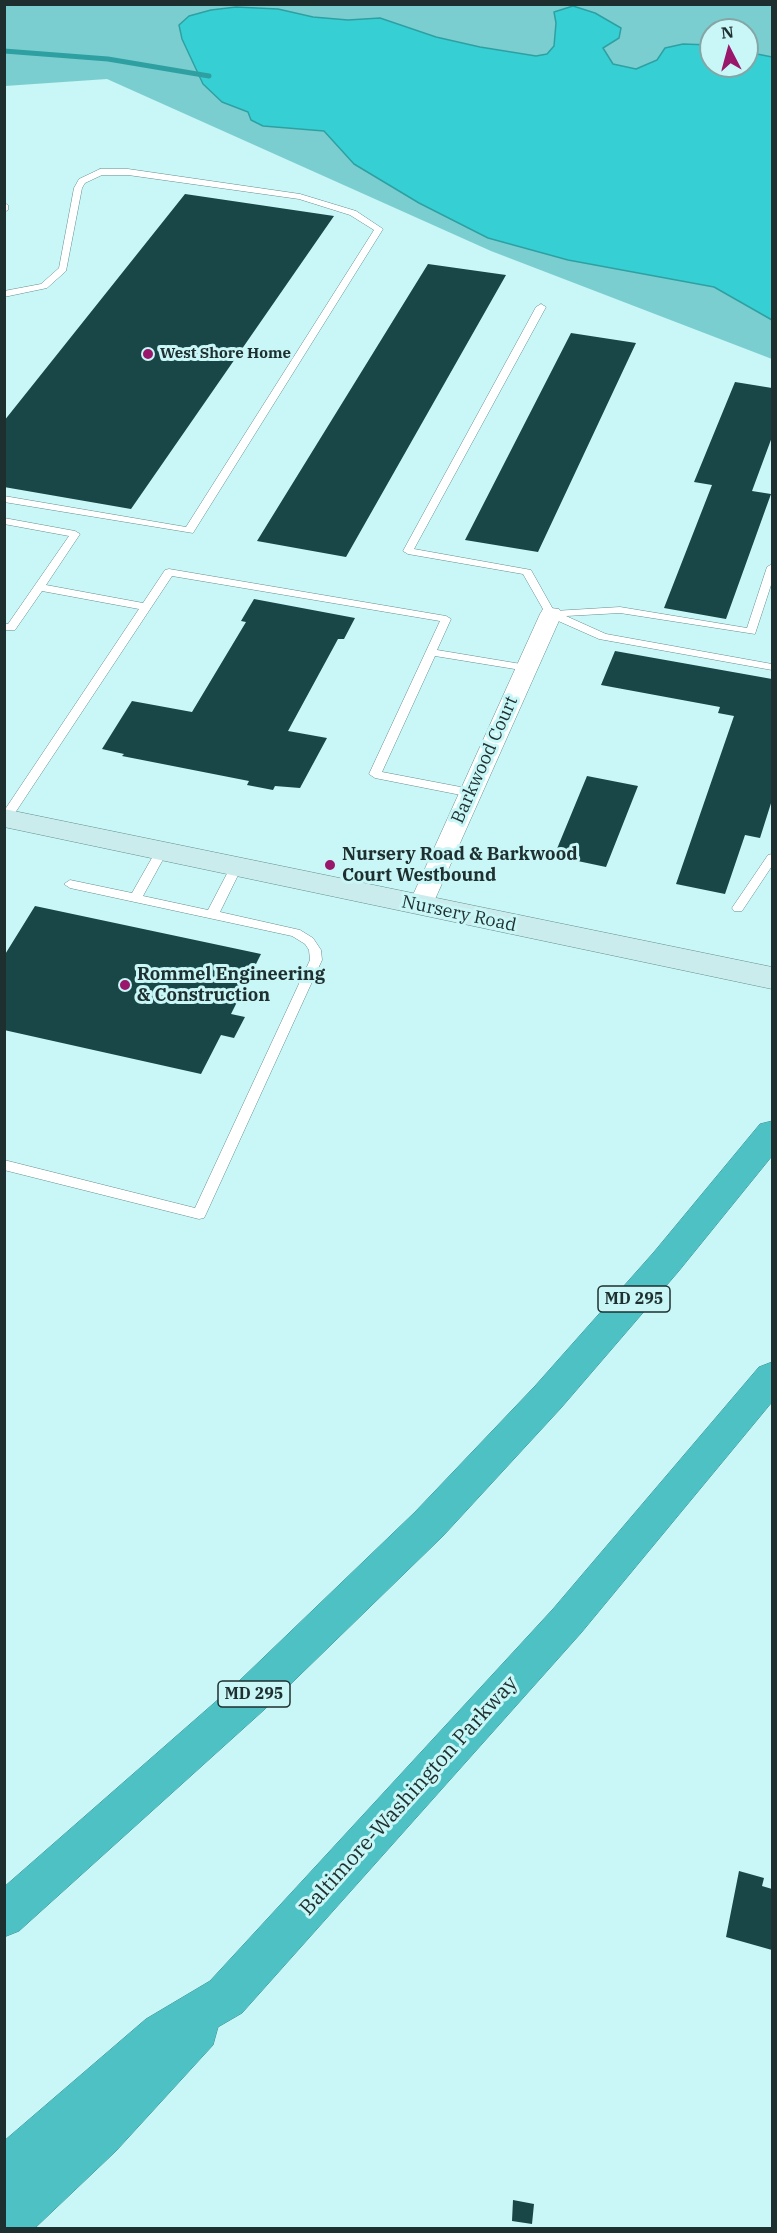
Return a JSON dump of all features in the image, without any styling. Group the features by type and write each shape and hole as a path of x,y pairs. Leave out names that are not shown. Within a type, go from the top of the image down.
{"highway":[{"name":"MD 295","path":"4,1916 251,1696 429,1524 548,1397 666,1262 772,1133"},
{"name":"Baltimore-Washington Parkway","path":"4,2172 162,2035 226,1997 567,1621 772,1377"},
{"path":"4,2225 100,2135 226,1997"}],"main road":[{"name":"Nursery Road","path":"5,819 772,978"}],"street":[{"name":"Barkwood Court","path":"420,906 551,614"}],"lane":[{"path":"4,294 44,286 63,269 78,188 81,181 100,172 128,172 300,197 353,213 380,229 189,531 4,499"},
{"path":"4,205 4,210"},
{"path":"541,307 408,551 527,572 551,614 603,637 772,667"},
{"path":"4,521 75,534 11,628 4,627"},
{"path":"551,614 620,610 751,632 772,567"},
{"path":"5,819 169,572 446,619 375,774 471,793"},
{"path":"39,586 146,607"},
{"path":"430,652 527,668"},
{"path":"135,898 161,852"},
{"path":"738,908 772,858"},
{"path":"212,915 236,867"},
{"path":"4,1165 199,1214 316,960 315,950 309,940 297,933 70,884"}],"shaded area":[{"path":"5,5 772,5 772,359 491,251 107,79 5,86"},
{"path":"573,6 595,13 621,28 619,38 603,48 613,64 636,69 657,60 665,48 683,44 699,45 699,78 759,78 759,54 772,57 772,320 714,287 568,260 488,238 419,203 354,164 324,131 263,126 251,120 248,112 222,102 203,84 182,39 179,25 189,16 211,10 236,7 278,9 313,17 348,20 380,18 436,37 536,56 547,54 554,46 556,23 554,12"}],"building":[{"name":"West Shore Home","path":"185,194 334,216 131,509 4,487 4,421"},
{"path":"428,264 506,275 346,557 257,541"},
{"path":"571,333 636,343 538,552 465,540"},
{"path":"735,382 772,388 772,437 752,491 771,494 726,619 664,608 712,485 694,482"},
{"path":"254,599 355,618 344,639 338,639 288,731 327,738 300,788 275,786 273,790 247,785 249,781 122,756 124,754 102,749 132,701 192,712 246,622 241,621"},
{"path":"615,651 772,679 772,800 760,838 745,835 725,894 676,884 734,716 718,713 720,707 601,685"},
{"path":"587,776 638,786 606,867 554,856"},
{"name":"Rommel Engineering & Construction","path":"35,906 261,954 231,1014 245,1017 234,1038 221,1035 201,1074 4,1030 4,956"},
{"path":"739,1871 764,1878 762,1886 772,1889 772,1950 726,1937"},
{"path":"513,2200 534,2204 532,2224 512,2221"}],"waterway":[{"path":"4,51 108,59 209,76"}],"place":[{"name":"West Shore Home","path":"148,354"},
{"name":"Nursery Road & Barkwood Court Westbound","path":"330,865"},
{"name":"Rommel Engineering & Construction","path":"125,985"}]}
